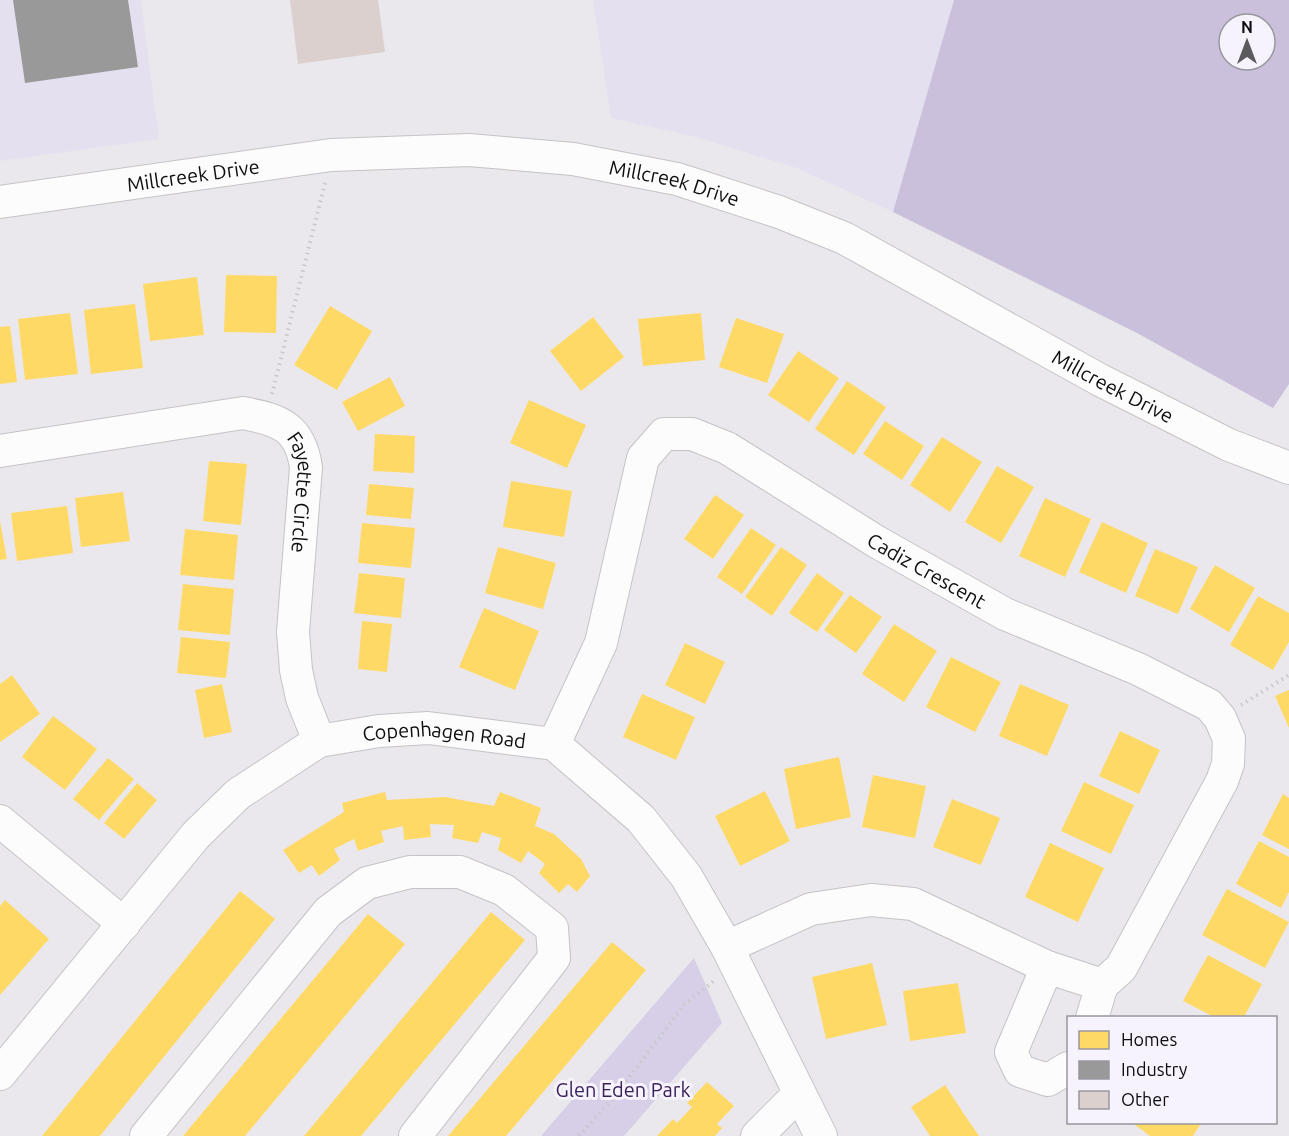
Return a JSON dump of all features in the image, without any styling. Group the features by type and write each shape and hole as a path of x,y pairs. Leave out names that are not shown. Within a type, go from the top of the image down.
{"street":[{"name":"Millcreek Drive","path":"0,202 331,155 469,150 573,159 677,179 779,212 844,238 1100,380 1229,445 1289,468"},
{"name":"Fayette Circle","path":"0,451 243,413 265,417 289,428 303,446 306,467 293,632 300,689 319,741"},
{"name":"Cadiz Crescent","path":"554,744 601,643 643,458 664,434 692,434 727,448 877,542 1005,614 1138,669 1209,705 1220,718"},
{"path":"1092,1016 1102,985 1121,968 1222,781 1228,764 1229,739 1220,718"},
{"name":"Copenhagen Road","path":"0,1074 196,835 238,794 319,741 379,731 428,728 554,744 641,819 686,876 731,956 821,1136"},
{"path":"0,821 124,924"},
{"path":"146,1136 328,912 367,883 410,872 460,872 504,890 552,928 554,958 415,1136"},
{"path":"731,956 812,909 871,900 913,904 1047,967 1102,985"},
{"path":"1047,967 1011,1052 1020,1071 1048,1080 1067,1069"},
{"path":"757,1136 799,1094"}],"path":[{"path":"265,417 315,226 331,155"},
{"path":"1220,718 1289,675"},
{"path":"579,1136 610,1102 685,1004 731,956"}],"shaded area":[{"path":"0,0 141,0 159,139 0,161"},
{"path":"593,0 954,0 893,212 797,168 692,136 611,118"},
{"path":"954,0 1289,0 1289,384 1273,408 1137,333 893,212"}],"green space":[{"name":"Glen Eden Park","path":"694,958 722,1023 624,1136 541,1136"}],"building: Homes":[{"path":"226,275 277,276 276,333 224,332"},
{"path":"197,277 204,335 150,341 143,284"},
{"path":"135,304 143,368 91,374 84,310"},
{"path":"330,306 372,331 337,390 294,365"},
{"path":"70,313 78,374 25,380 18,319"},
{"path":"701,313 705,360 643,366 638,319"},
{"path":"593,317 624,357 581,391 550,351"},
{"path":"736,318 784,334 767,383 719,367"},
{"path":"10,326 17,382 0,384 0,327"},
{"path":"798,351 839,378 809,422 768,395"},
{"path":"390,377 405,406 358,431 342,402"},
{"path":"847,381 886,407 854,455 815,429"},
{"path":"529,400 586,425 567,468 510,443"},
{"path":"885,421 924,446 902,480 863,454"},
{"path":"375,434 415,436 414,473 373,471"},
{"path":"942,437 982,462 950,512 910,485"},
{"path":"209,461 247,464 241,525 203,521"},
{"path":"997,466 1034,487 1001,543 965,522"},
{"path":"511,481 572,491 564,537 503,527"},
{"path":"369,484 414,488 411,519 366,515"},
{"path":"123,492 130,541 81,547 75,498"},
{"path":"715,495 744,515 713,559 684,539"},
{"path":"1045,498 1091,519 1065,577 1019,556"},
{"path":"67,506 73,553 17,561 11,513"},
{"path":"0,521 7,559 0,560"},
{"path":"1102,522 1148,543 1126,593 1079,572"},
{"path":"362,523 415,528 411,568 358,563"},
{"path":"751,528 776,545 742,594 717,577"},
{"path":"185,529 238,535 234,580 180,575"},
{"path":"498,547 556,563 543,609 485,593"},
{"path":"781,547 807,565 772,616 745,597"},
{"path":"1155,549 1198,567 1178,614 1135,596"},
{"path":"1215,565 1255,588 1229,632 1190,609"},
{"path":"359,573 405,578 401,618 354,613"},
{"path":"817,573 844,593 817,632 789,613"},
{"path":"183,584 234,589 230,635 178,630"},
{"path":"850,595 882,617 856,653 824,630"},
{"path":"1258,596 1289,613 1289,642 1273,670 1230,645"},
{"path":"484,608 539,631 515,690 459,667"},
{"path":"362,621 392,624 387,672 358,669"},
{"path":"894,624 937,651 904,702 862,674"},
{"path":"181,637 230,642 226,678 177,673"},
{"path":"685,643 725,662 705,704 665,685"},
{"path":"951,657 1001,682 975,732 926,707"},
{"path":"12,675 40,714 0,742 0,684"},
{"path":"222,684 232,732 204,738 195,690"},
{"path":"1020,684 1069,705 1047,756 999,736"},
{"path":"1289,690 1289,728 1275,696"},
{"path":"642,694 695,717 676,760 623,737"},
{"path":"53,716 97,749 65,790 22,757"},
{"path":"1120,731 1160,750 1139,794 1099,776"},
{"path":"839,757 851,817 796,829 784,769"},
{"path":"108,758 134,779 99,820 73,799"},
{"path":"873,775 926,786 915,838 862,827"},
{"path":"1084,782 1134,805 1111,854 1061,831"},
{"path":"137,783 157,800 124,839 104,823"},
{"path":"765,791 790,841 740,866 715,816"},
{"path":"385,792 387,800 445,797 494,806 500,792 541,808 535,826 554,834 581,859 590,876 577,892 568,884 559,893 539,873 545,864 528,851 521,863 498,850 501,838 482,832 478,843 452,838 454,825 430,824 431,837 404,840 403,826 381,831 384,842 358,851 354,839 334,849 340,860 319,876 312,865 299,873 283,850 344,812 342,803"},
{"path":"1283,794 1289,798 1289,849 1262,835"},
{"path":"952,799 1000,818 981,865 933,847"},
{"path":"1259,841 1289,857 1289,892 1281,908 1236,884"},
{"path":"1050,843 1104,868 1078,922 1025,897"},
{"path":"1227,889 1289,922 1265,968 1202,935"},
{"path":"240,891 275,919 100,1136 42,1136"},
{"path":"5,900 49,939 0,995 0,906"},
{"path":"491,912 525,940 361,1136 304,1136"},
{"path":"368,914 405,944 245,1136 183,1136"},
{"path":"612,942 646,970 506,1136 448,1136"},
{"path":"1208,955 1262,984 1245,1016 1212,1016 1183,1001"},
{"path":"872,963 887,1025 826,1039 812,977"},
{"path":"958,983 966,1033 910,1041 903,991"},
{"path":"707,1082 734,1106 717,1124 722,1128 715,1136 657,1136 673,1119 677,1123 692,1107 687,1103"},
{"path":"945,1085 979,1136 930,1136 911,1107"},
{"path":"1134,1124 1201,1124 1193,1136 1150,1136"}],"building: Industry":[{"path":"13,0 128,0 138,67 25,83"}],"building: Other":[{"path":"290,0 378,0 385,52 298,64"}]}
